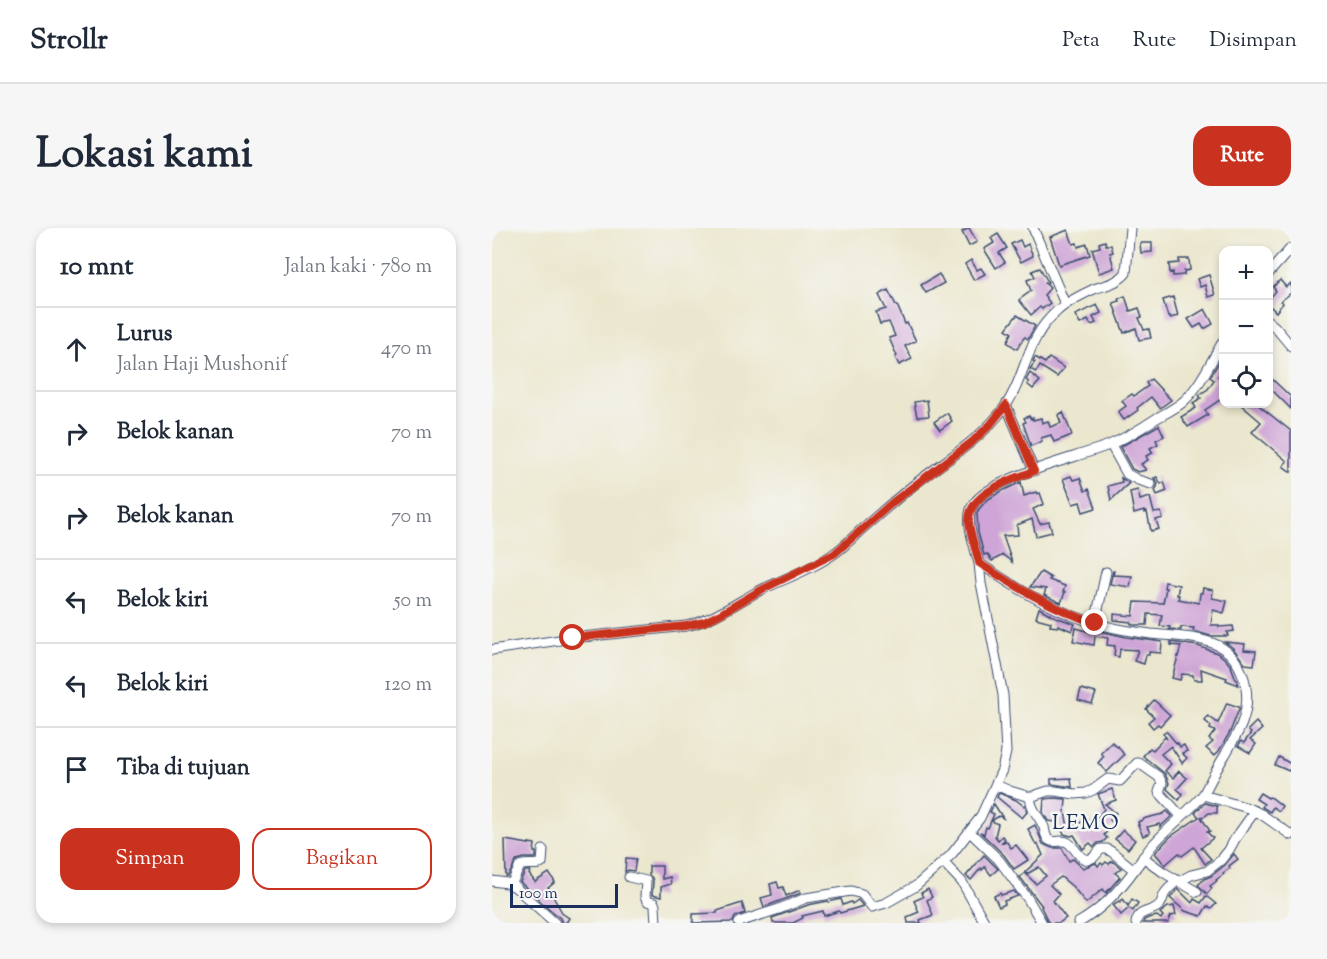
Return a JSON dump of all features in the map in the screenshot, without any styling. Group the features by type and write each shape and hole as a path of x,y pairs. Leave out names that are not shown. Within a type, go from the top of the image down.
{"street":[{"path":"1033,228 1065,304"},
{"path":"492,650 704,622 834,554 893,502 972,442 990,425 1006,405 1036,336 1047,320 1065,304 1091,290 1122,278 1126,273 1130,228"},
{"path":"1273,269 1291,248"},
{"path":"1273,325 1291,346"},
{"path":"739,923 806,898 851,891 862,894 872,908 879,906 916,886 944,863 970,832 980,819 996,785 1006,752 1004,705 979,563 969,520 972,506 985,494 1009,480 1111,445 1146,425 1184,400 1201,378 1219,347"},
{"path":"1006,405 1034,471"},
{"path":"1111,445 1130,477 1151,484"},
{"path":"979,563 1030,595 1095,623 1124,630 1209,642 1228,651 1239,665 1245,683 1246,703 1243,721 1203,795 1158,838 1109,900 1100,909 1078,923"},
{"path":"1095,623 1106,572"},
{"path":"996,785 1030,797 1048,791 1086,793 1108,779 1120,781 1139,763 1159,777 1162,783 1159,792 1181,816"},
{"path":"1203,795 1255,811 1291,835"},
{"path":"1030,797 1035,814 1044,826 1049,839 1068,842 1085,860 1090,860 1101,849 1107,849 1134,870"},
{"path":"1136,923 1137,917 1142,912 1150,911 1160,905 1163,895 1177,881 1207,871 1221,860 1255,811"},
{"path":"970,832 999,861 1028,899 1042,923"},
{"path":"511,885 520,866 542,863 543,850"},
{"path":"1143,857 1197,892"},
{"path":"944,863 962,882 985,923"},
{"path":"629,877 646,881 645,897 647,901 656,906 656,923"},
{"path":"492,881 511,885 526,895 555,923"}],"building":[{"path":"969,228 977,242 969,246 962,232"},
{"path":"1068,230 1073,244 1077,243 1078,247 1087,244 1090,255 1059,265 1050,237"},
{"path":"998,234 1007,248 999,253 1005,262 996,268 984,249 994,243 991,238"},
{"path":"1020,240 1023,247 1028,244 1033,256 1021,262 1011,244"},
{"path":"1105,241 1106,245 1111,245 1113,252 1110,253 1114,268 1099,273 1092,249 1100,247 1099,243"},
{"path":"1140,243 1152,243 1152,252 1141,253"},
{"path":"1179,259 1189,259 1190,270 1184,271 1184,275 1173,276 1173,272 1170,273 1169,264 1179,263"},
{"path":"971,260 977,270 981,268 985,274 974,280 965,264"},
{"path":"1040,268 1048,282 1045,283 1050,288 1044,295 1050,303 1042,309 1040,307 1031,315 1019,300 1031,291 1027,280 1035,277 1032,271"},
{"path":"939,274 944,283 926,293 921,285"},
{"path":"1209,275 1215,295 1208,297 1205,285 1200,287 1197,279"},
{"path":"1280,280 1286,287 1291,283 1291,293 1281,301 1283,303 1276,312 1273,309 1273,294 1276,291 1273,287"},
{"path":"888,290 916,341 905,346 912,359 899,365 889,338 895,336 889,322 880,324 876,312 886,309 879,295"},
{"path":"1125,296 1130,311 1139,308 1142,317 1139,318 1144,330 1149,329 1151,338 1139,340 1136,328 1124,333 1113,303"},
{"path":"1173,297 1178,316 1170,318 1163,300"},
{"path":"1097,305 1101,313 1093,317 1096,323 1091,325 1088,320 1080,324 1075,315"},
{"path":"1205,309 1213,324 1204,329 1201,324 1194,328 1188,319"},
{"path":"1017,315 1035,326 1028,339 1025,337 1017,349 1007,342 1012,333 1006,329"},
{"path":"1035,357 1045,363 1049,358 1064,368 1057,377 1040,366 1036,372 1030,369 1035,362 1033,361"},
{"path":"1219,362 1219,400 1205,410 1208,415 1188,427 1181,417 1196,408 1193,403 1201,398 1199,395 1208,389 1214,380 1210,377"},
{"path":"1030,373 1040,381 1033,389 1026,380"},
{"path":"1151,379 1171,400 1160,408 1151,397 1124,420 1118,412 1126,406 1122,401 1148,386 1146,383"},
{"path":"1273,380 1291,397 1291,409 1273,391"},
{"path":"927,400 929,416 917,417 914,402"},
{"path":"1245,408 1262,408 1291,431 1291,472 1283,466 1287,461 1252,432 1261,422"},
{"path":"1063,412 1072,435 1054,442 1051,435 1041,438 1042,441 1031,446 1023,423 1026,422 1024,418 1029,416 1033,420 1041,418 1042,423 1048,421 1050,427 1061,423 1058,415"},
{"path":"947,413 952,421 940,430 934,422"},
{"path":"1159,425 1164,436 1156,440 1158,444 1150,448 1153,453 1146,456 1148,460 1141,464 1146,470 1138,472 1132,469 1120,447"},
{"path":"1071,476 1073,480 1080,478 1085,491 1089,489 1096,508 1083,512 1080,502 1073,504 1063,479"},
{"path":"1157,477 1161,484 1164,482 1167,491 1157,495 1155,490 1158,483 1154,478"},
{"path":"1121,478 1129,483 1111,500 1108,486 1122,482"},
{"path":"1021,482 1024,496 1040,493 1044,504 1033,509 1040,524 1049,522 1052,532 1036,536 1032,519 1017,525 1018,535 1003,536 1012,562 1003,555 992,561 987,554 984,555 978,532 977,513 987,500"},
{"path":"1138,490 1140,500 1150,497 1154,513 1161,512 1163,518 1156,520 1159,529 1151,531 1147,512 1134,514 1130,492"},
{"path":"1113,571 1113,575 1132,576 1130,587 1110,584"},
{"path":"1041,572 1051,578 1049,580 1065,586 1061,603 1044,595 1046,589 1030,587"},
{"path":"1165,582 1179,585 1178,599 1199,603 1203,588 1213,590 1212,598 1227,601 1224,613 1213,610 1211,625 1233,626 1234,631 1227,632 1228,636 1211,636 1193,631 1194,628 1169,629 1170,627 1160,626 1162,615 1148,614 1147,625 1114,620 1114,614 1133,616 1135,602 1163,603"},
{"path":"1039,608 1075,624 1072,631 1058,625 1058,627 1050,626 1051,622 1036,618"},
{"path":"1076,628 1094,633 1095,630 1162,642 1161,653 1149,652 1144,664 1134,661 1138,650 1120,649 1119,657 1114,656 1115,646 1107,645 1108,638 1095,636 1094,645 1073,641"},
{"path":"1171,642 1198,646 1217,653 1231,666 1238,685 1226,680 1227,678 1201,669 1202,680 1194,680 1193,675 1182,674 1180,680 1172,678 1181,646 1171,645"},
{"path":"1225,642 1245,644 1244,650 1256,651 1254,665 1245,664 1233,648"},
{"path":"1081,689 1096,693 1092,704 1078,700"},
{"path":"1154,700 1170,715 1160,726 1158,724 1153,728 1148,722 1154,717 1146,709"},
{"path":"1227,703 1239,709 1230,732 1214,756 1206,748 1213,742 1209,739 1215,731 1210,729 1211,726 1205,721 1208,716 1218,723"},
{"path":"1256,722 1262,729 1250,740 1256,744 1250,753 1238,746 1241,741 1244,743 1251,733 1248,730"},
{"path":"1166,731 1180,747 1184,745 1187,751 1182,753 1187,758 1182,763 1171,746 1161,754 1171,764 1165,771 1173,778 1179,771 1187,778 1177,789 1183,794 1179,800 1167,789 1169,783 1165,774 1143,756 1150,748 1153,750 1165,737 1167,739 1163,733"},
{"path":"1112,742 1124,755 1107,772 1098,763 1104,756 1101,753"},
{"path":"1279,757 1291,764 1289,771 1275,765"},
{"path":"1071,778 1072,787 1051,784 1051,779"},
{"path":"1112,789 1116,800 1105,804 1116,813 1110,820 1114,824 1104,835 1107,838 1094,847 1090,843 1083,849 1074,835 1064,834 1061,829 1059,830 1056,822 1048,821 1043,812 1044,799 1066,799 1065,812 1068,827 1088,820 1091,826 1104,809 1098,794"},
{"path":"999,793 1025,805 1027,812 1022,818 997,797"},
{"path":"1260,793 1272,798 1282,806 1279,811 1273,807 1270,812 1262,807 1264,804 1256,799"},
{"path":"1205,803 1217,806 1217,813 1209,813 1201,817 1210,831 1207,832 1213,838 1201,848 1211,859 1205,864 1194,847 1182,856 1179,853 1165,865 1155,853 1170,837 1199,817 1195,813"},
{"path":"994,804 1003,818 999,816 991,821 994,814 990,812"},
{"path":"1167,811 1172,816 1160,827 1160,824 1147,827 1150,833 1143,836 1138,822"},
{"path":"991,821 998,824 995,836 998,840 1002,836 1005,839 1001,843 1006,841 1011,848 1016,845 1028,860 1014,869 1004,855 980,832 984,834"},
{"path":"1035,825 1043,844 1052,848 1062,848 1069,861 1073,859 1083,868 1096,863 1098,866 1106,862 1109,864 1112,861 1121,868 1115,873 1120,877 1106,893 1103,889 1086,903 1061,877 1050,885 1059,894 1053,901 1066,918 1059,923 1049,923 1042,906 1020,877 1025,873 1036,884 1046,876 1039,867 1027,874 1025,872 1043,855 1028,829"},
{"path":"1123,830 1135,840 1128,849 1115,839"},
{"path":"505,840 535,844 534,852 536,852 536,858 517,860 508,876 506,876"},
{"path":"1234,854 1238,859 1210,886 1212,888 1207,894 1198,885 1225,865"},
{"path":"984,855 998,869 991,875 985,867 982,870 981,868 971,880 966,876"},
{"path":"626,858 636,859 634,871 625,872"},
{"path":"649,866 662,866 662,879 670,877 671,884 661,887 661,897 652,895 653,881 649,875"},
{"path":"525,871 530,871 529,874 535,882 549,873 555,882 548,888 563,914 569,918 566,923 562,923 560,918 539,900 536,894 534,895 520,882"},
{"path":"777,882 779,888 783,887 786,896 800,890 801,893 764,907 761,898 772,895 770,884"},
{"path":"928,889 932,897 927,900 933,915 920,920 921,923 908,923 907,917 919,912 914,901 923,897 921,893"},
{"path":"1178,889 1192,903 1194,899 1201,903 1206,896 1216,904 1211,909 1207,906 1201,916 1185,911 1170,898"},
{"path":"1014,891 1018,896 1004,901 1005,904 999,907 994,896"},
{"path":"841,899 843,905 851,902 852,904 858,900 863,906 824,916 823,911 802,916 803,918 793,923 773,923 772,918 808,905"},
{"path":"1123,899 1128,906 1132,899 1138,903 1133,911 1129,908 1121,915 1113,905"},
{"path":"742,903 745,913 735,917 733,922 693,923 693,914 717,913 717,911"},
{"path":"1174,906 1176,915 1171,916 1168,923 1143,923 1148,918 1157,916 1161,919 1163,916 1160,913"}],"district":[{"name":"LEMO","path":"1086,822"}],"route":[{"path":"573,638 704,622 828,558 920,480 972,442 1006,405 1034,471 1009,480 985,494 972,506 969,520 979,563 1030,595 1095,623"}]}
